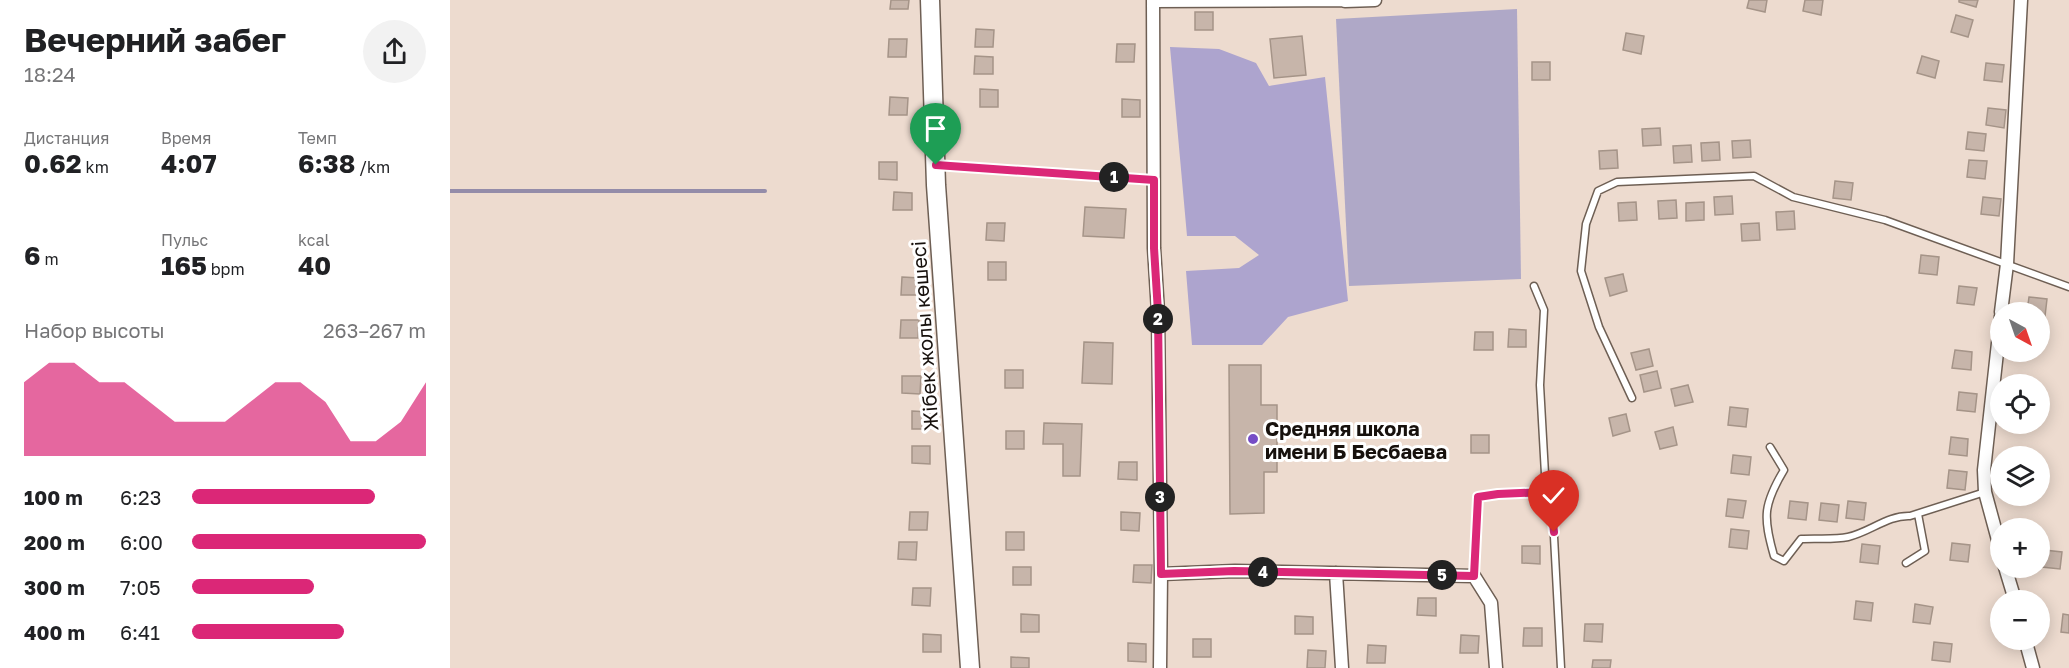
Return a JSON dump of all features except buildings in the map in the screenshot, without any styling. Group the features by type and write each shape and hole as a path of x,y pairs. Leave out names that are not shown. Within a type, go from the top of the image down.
{"street":[{"name":"Жібек жолы көшесі","path":"930,0 936,165 970,668"},
{"path":"1160,668 1161,574 1158,312 1154,248 1153,1 1375,0"},
{"path":"2002,302 2007,264 2021,0"},
{"path":"1992,518 1985,492 1984,470 1996,362"},
{"path":"1161,574 1234,571 1474,576 1491,603 1496,668"},
{"path":"1336,573 1342,668"},
{"path":"2028,650 2033,668"}],"lane":[{"path":"936,165 1154,180"},
{"path":"1632,398 1599,327 1581,271 1586,224 1598,191 1617,182 1754,176 1793,198 1885,220 2069,287"},
{"path":"1534,286 1544,310 1540,385 1546,492 1553,518 1560,668"},
{"path":"1770,447 1784,470 1774,486 1766,510 1768,535 1774,556 1784,561 1801,539 1847,537 1871,529 1897,516 1918,514 1985,492"},
{"path":"1474,576 1478,497 1546,492"},
{"path":"1906,563 1925,551 1918,514"}],"shaded area":[{"path":"1517,9 1521,279 1349,286 1336,19"},
{"path":"1170,47 1219,49 1256,63 1269,86 1325,77 1348,301 1288,317 1262,345 1192,345 1186,271 1239,268 1259,255 1235,236 1187,236"}],"waterway":[{"path":"450,191 765,191"}],"place":[{"name":"Средняя школа имени Б Бесбаева","path":"1253,439"}],"route":[{"path":"936,165 1154,180 1161,574 1234,571 1474,576 1478,497 1498,494 1546,492 1551,505 1554,532"}]}
